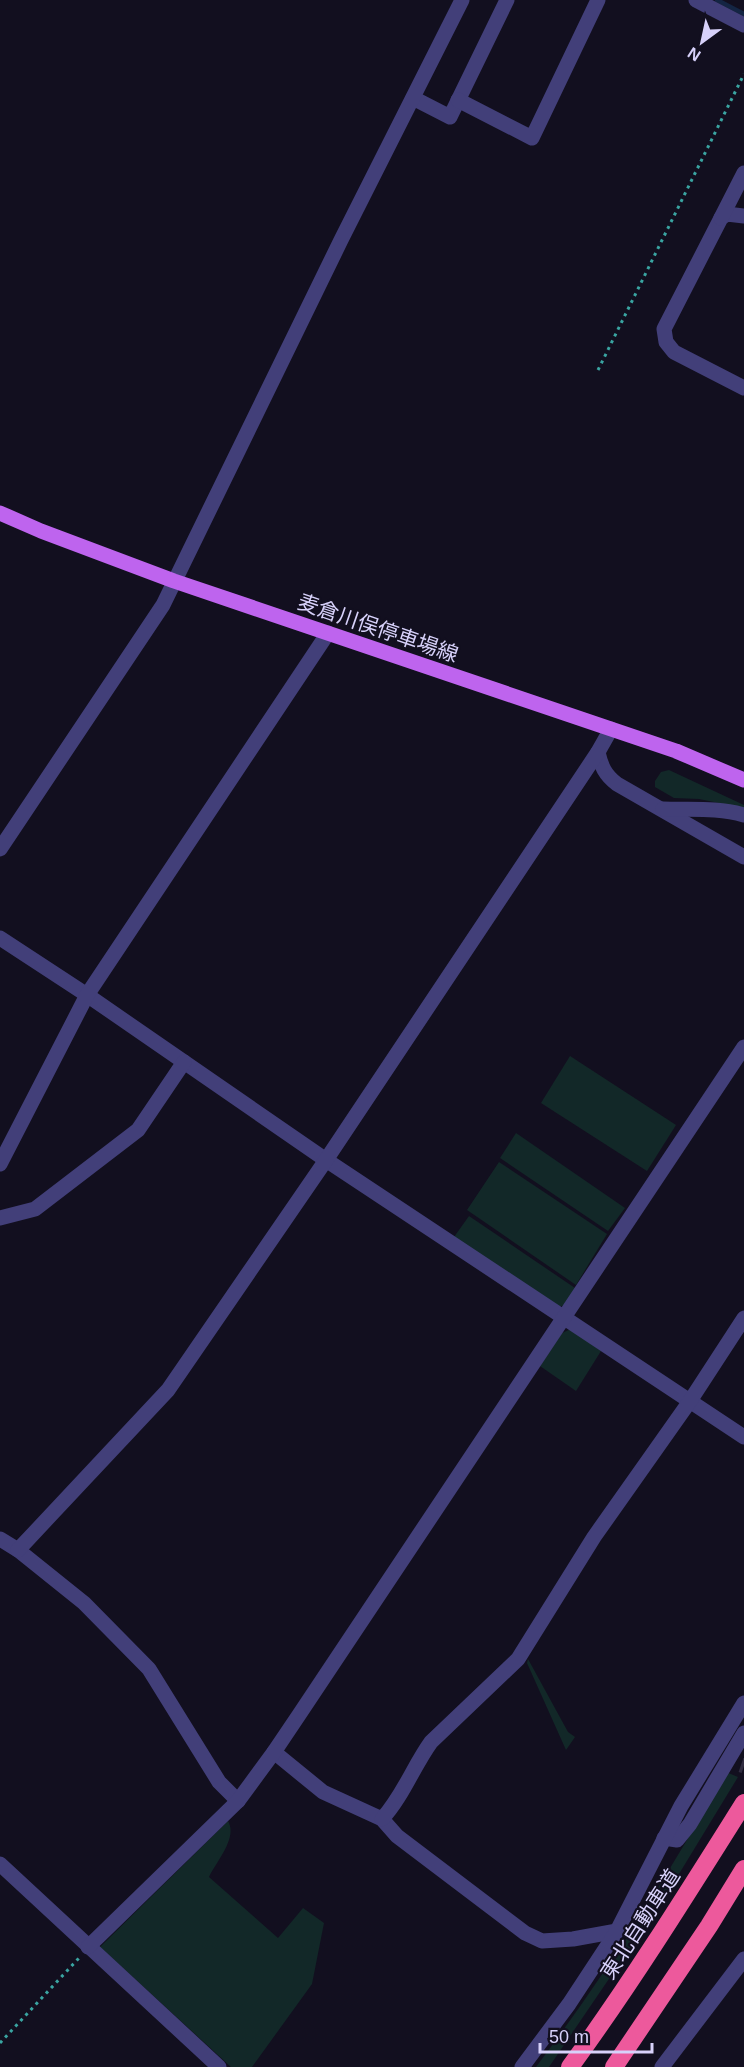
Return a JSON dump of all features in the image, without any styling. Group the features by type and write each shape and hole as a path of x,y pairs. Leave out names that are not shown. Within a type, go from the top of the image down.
{"highway":[{"name":"東北自動車道","path":"570,2067 608,2015 678,1909 744,1803"},
{"path":"614,2067 744,1869"}],"main road":[{"name":"麦倉川俣停車場線","path":"0,513 41,531 174,581 610,729 710,764 744,780"}],"street":[{"path":"0,849 163,605 340,240 462,0"},
{"path":"413,99 450,117 507,0"},
{"path":"458,100 532,138 598,0"},
{"path":"696,0 744,25"},
{"path":"744,173 664,329 666,342 674,352 744,388"},
{"path":"721,219 728,214 744,216"},
{"path":"0,1164 87,995 328,633"},
{"path":"18,1550 168,1390 326,1160 598,752 610,729"},
{"path":"598,752 601,766 607,776 617,784 744,857"},
{"path":"660,809 710,809 744,815"},
{"path":"0,938 87,995 326,1160 744,1437"},
{"path":"88,1947 238,1801 274,1752 744,1047"},
{"path":"0,1218 35,1209 138,1130 184,1062"},
{"path":"382,1819 396,1803 431,1742 518,1659 594,1537 690,1401 744,1318"},
{"path":"0,1539 18,1550 84,1603 149,1669 219,1782 238,1801"},
{"path":"522,2067 569,2004 617,1931 681,1806 744,1703"},
{"path":"664,1838 677,1840 681,1838 735,1761 744,1733"},
{"path":"274,1752 323,1792 382,1819 397,1836 525,1934 542,1941 573,1939 617,1931"},
{"path":"0,1864 219,2067"},
{"path":"662,2067 744,1959"}],"path":[{"path":"598,370 744,74"},
{"path":"0,2043 88,1947"}],"green space":[{"path":"669,770 744,805 744,808 699,799 674,798 655,787 655,781 661,772"},
{"path":"570,1056 676,1125 647,1171 541,1103"},
{"path":"516,1133 625,1208 608,1231 500,1158"},
{"path":"499,1162 607,1234 576,1285 467,1210"},
{"path":"469,1216 575,1288 565,1305 558,1307 454,1237"},
{"path":"571,1329 601,1351 576,1391 540,1366 562,1333"},
{"path":"528,1659 568,1732 575,1737 566,1750 527,1663"},
{"path":"726,1772 738,1777 668,1892 549,2067 536,2067 636,1923"},
{"path":"228,1821 230,1835 228,1842 209,1877 278,1938 303,1908 324,1923 312,1984 252,2067 231,2067 100,1947"}],"waterway":[{"path":"717,0 744,14"}]}
